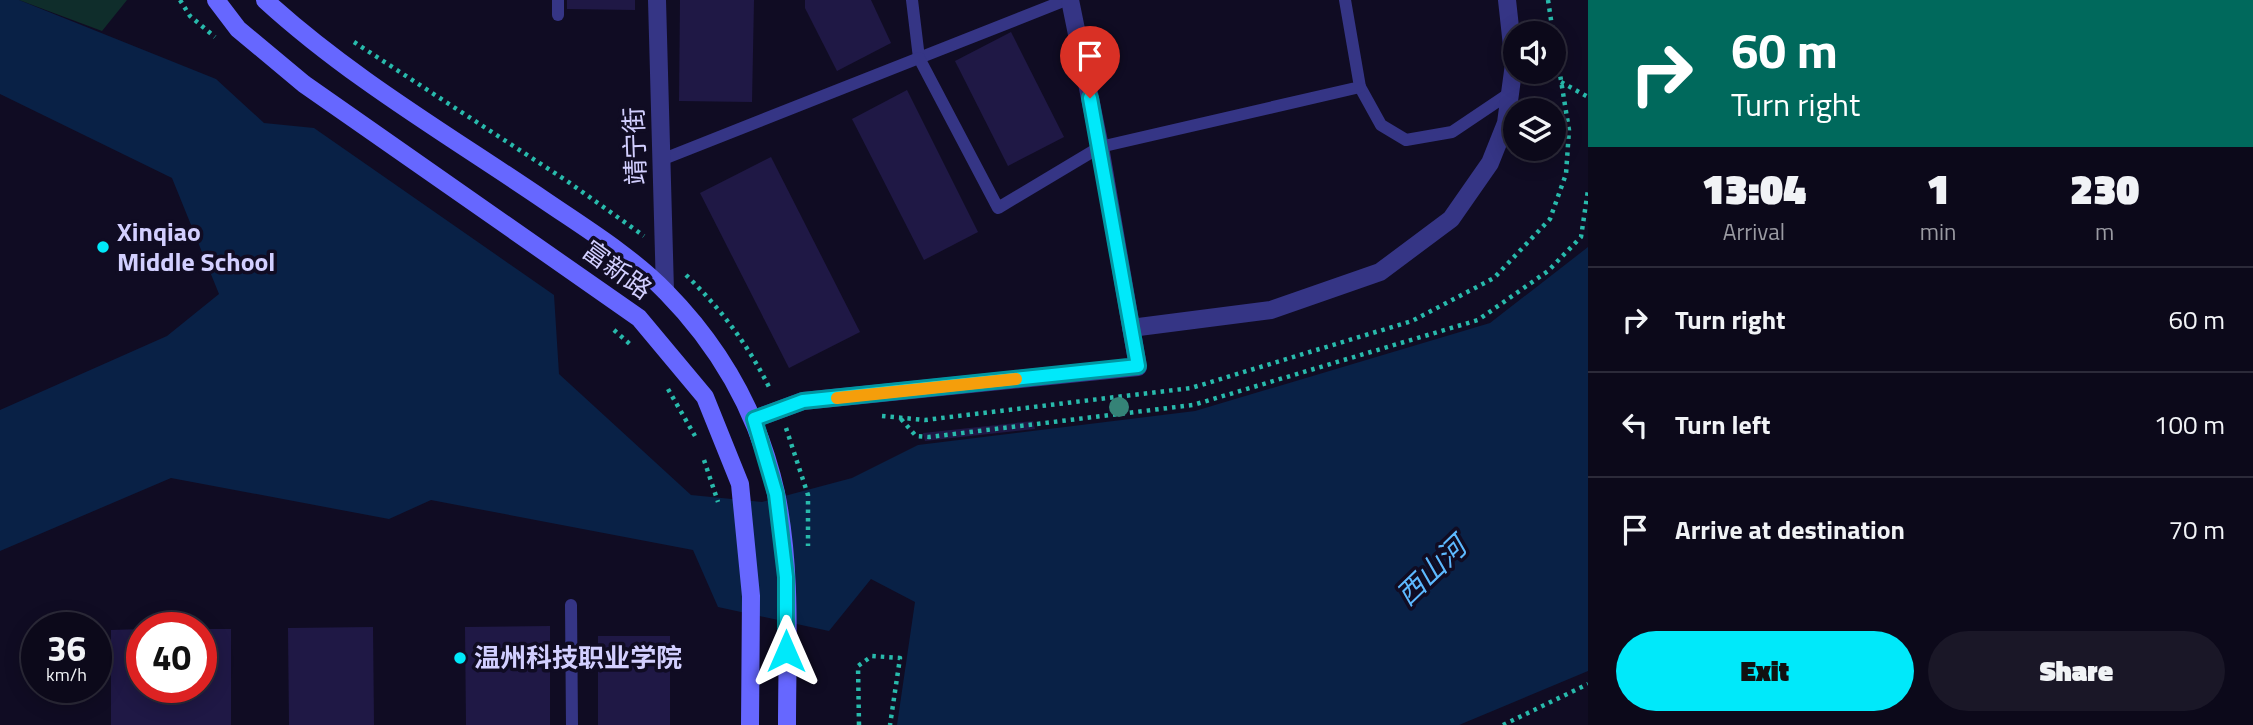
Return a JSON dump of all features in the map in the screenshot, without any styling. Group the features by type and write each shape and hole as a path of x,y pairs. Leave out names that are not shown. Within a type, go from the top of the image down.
{"street":[{"name":"富新路","path":"216,0 239,29 304,85 639,318 705,397 740,484 751,596 750,725"},
{"name":"富新路","path":"265,0 308,40 593,233 665,291 716,351 754,419 776,494 786,577 787,725"},
{"name":"靖宁街","path":"657,0 665,291"},
{"path":"754,419 803,401 1138,366 1100,147 1068,0"},
{"path":"1131,328 1271,310 1380,272 1451,219 1490,163 1506,123 1514,64 1507,0"}],"lane":[{"path":"558,0 558,15"},
{"path":"912,0 919,58 998,208 1100,147 1360,87"},
{"path":"661,160 1068,0"},
{"path":"1345,0 1360,87 1381,125 1406,140 1452,132 1510,93"},
{"path":"571,606 572,725"}],"path":[{"path":"180,0 190,16 220,41"},
{"path":"1548,0 1551,21"},
{"path":"1565,84 1588,97"},
{"path":"901,418 916,436 929,437 1193,405 1479,320 1548,271 1581,237 1588,190"},
{"path":"608,325 638,352"},
{"path":"660,379 696,437 719,505"},
{"path":"859,725 858,666 872,656 900,658 890,725"},
{"path":"1503,725 1588,684"}],"green space":[{"path":"19,0 127,0 102,31"}],"water":[{"name":"西山河","path":"0,0 19,0 216,79 264,123 314,128 554,295 559,374 691,495 762,502 852,478 918,445 1195,411 1490,323 1588,247 1588,671 1459,725 897,725 915,602 871,579 829,631 718,607 693,550 431,500 389,519 171,478 0,551 0,410 167,336 219,294 172,178 0,94"}],"building":[{"path":"567,0 635,0 635,10 567,9"},
{"path":"680,0 754,0 752,102 679,101"},
{"path":"805,0 871,0 891,43 837,71 805,8"},
{"path":"1011,32 1064,137 1008,166 955,61"},
{"path":"907,90 978,232 924,260 852,119"},
{"path":"771,157 860,332 789,368 700,193"},
{"path":"1033,421 1035,429 925,441 923,433"},
{"path":"550,626 550,725 466,725 465,627"},
{"path":"373,627 374,725 289,725 288,628"},
{"path":"217,629 231,629 231,725 111,725 112,630 126,630 126,703 217,703"},
{"path":"598,636 670,636 670,725 598,725"}],"slow traffic":[{"path":"837,398 1016,379"}],"place":[{"name":"Xinqiao Middle School","path":"103,247"},
{"name":"温州科技职业学院","path":"460,658"}],"route":[{"path":"786,651 786,577 776,494 754,419 803,401 1138,366 1090,98"}]}
